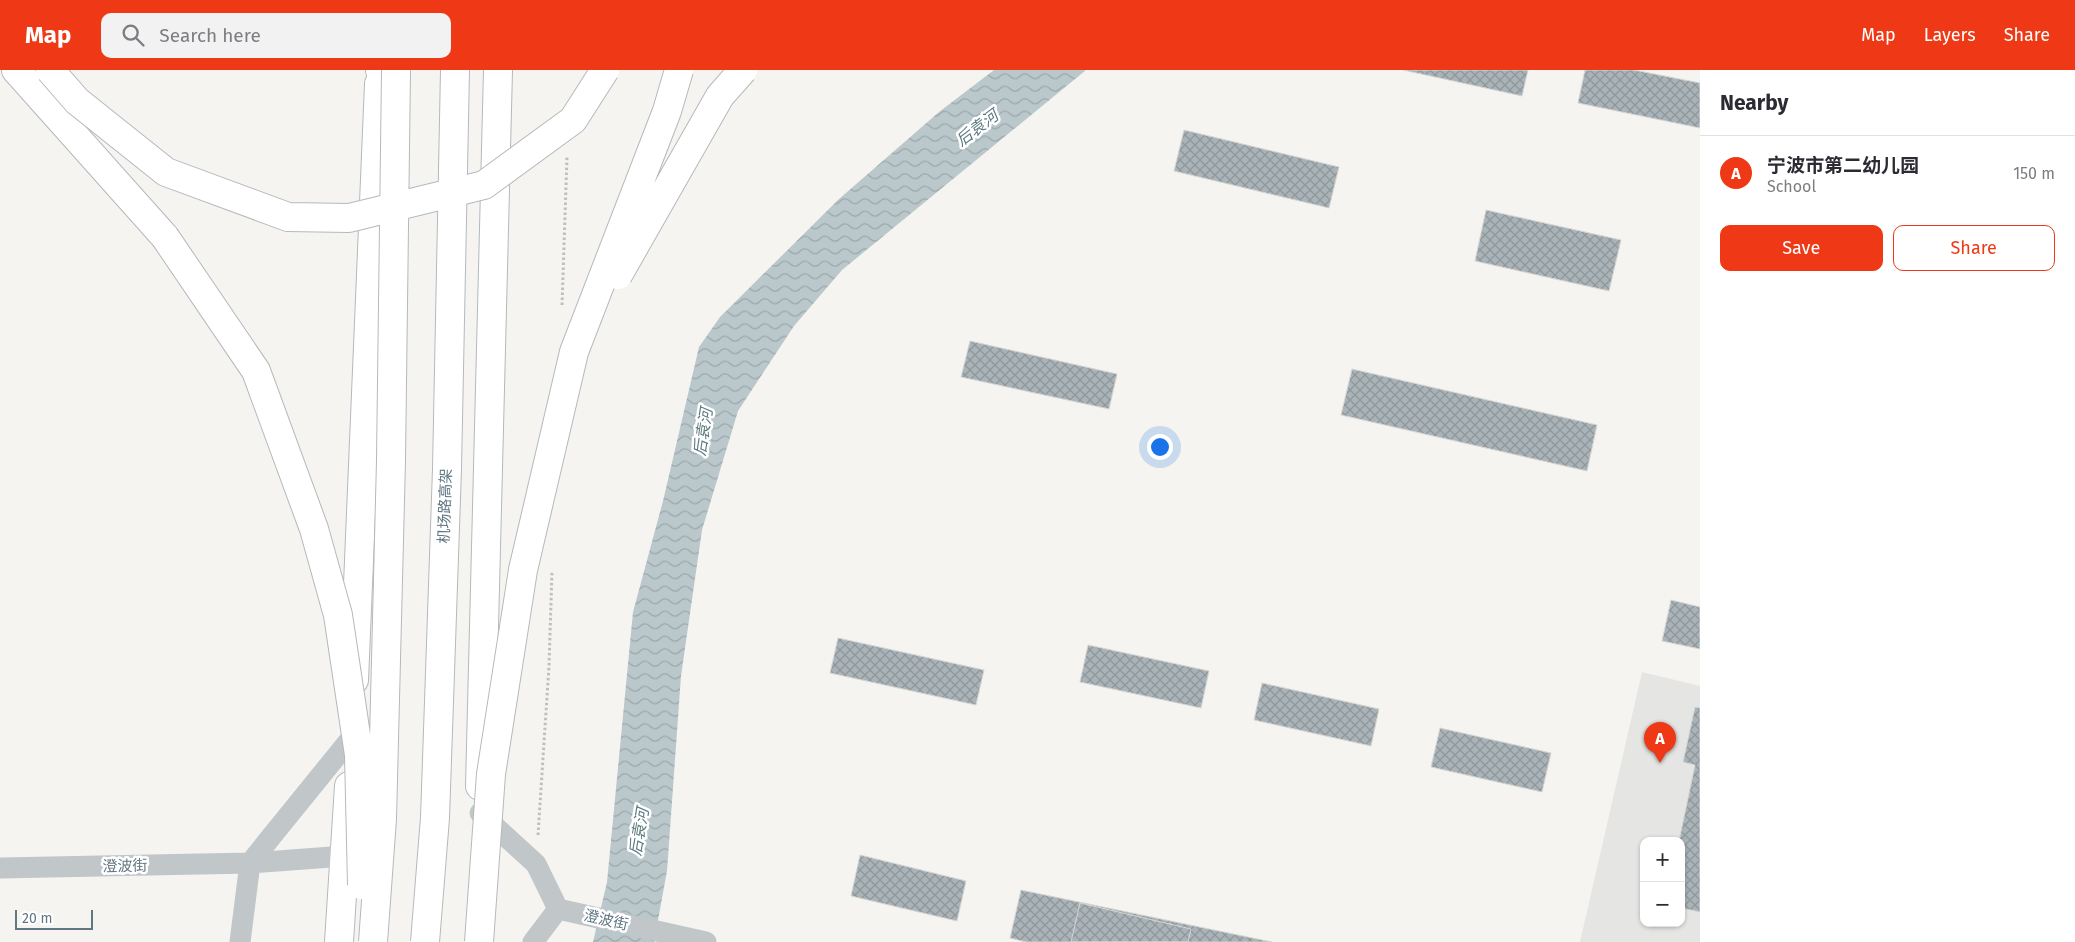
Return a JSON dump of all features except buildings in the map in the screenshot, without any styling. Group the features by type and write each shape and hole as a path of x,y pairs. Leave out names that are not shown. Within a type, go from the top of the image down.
{"main road":[{"path":"16,70 165,237 256,370 314,529 338,615 359,755 363,942"},
{"path":"50,70 77,101 166,172 288,217 349,218 484,185 573,120 604,70"},
{"path":"380,70 394,134"},
{"path":"339,942 352,737 380,70"},
{"path":"373,942 382,819 391,460 396,70"},
{"name":"机场路高架","path":"425,942 436,808 447,469 455,70"},
{"path":"469,942 479,813 498,70"},
{"path":"479,942 491,774 523,570 574,352 667,111 679,70"},
{"path":"574,352 720,96 743,70"}],"street":[{"path":"240,942 250,863 352,737"},
{"path":"479,813 536,864 562,909 533,942"},
{"name":"澄波街","path":"0,868 250,863 345,856"},
{"name":"澄波街","path":"562,909 706,942"}],"shaded area":[{"path":"1642,672 1700,686 1700,942 1580,942"}],"water":[{"name":"后袁河","path":"994,70 1086,70 842,270 794,326 738,411 702,530 681,676 667,871 654,942 593,942 607,882 633,612 663,501 699,347 720,317 839,199 939,112"}],"place":[{"name":"宁波市第二幼儿园","path":"1660,763"}]}
